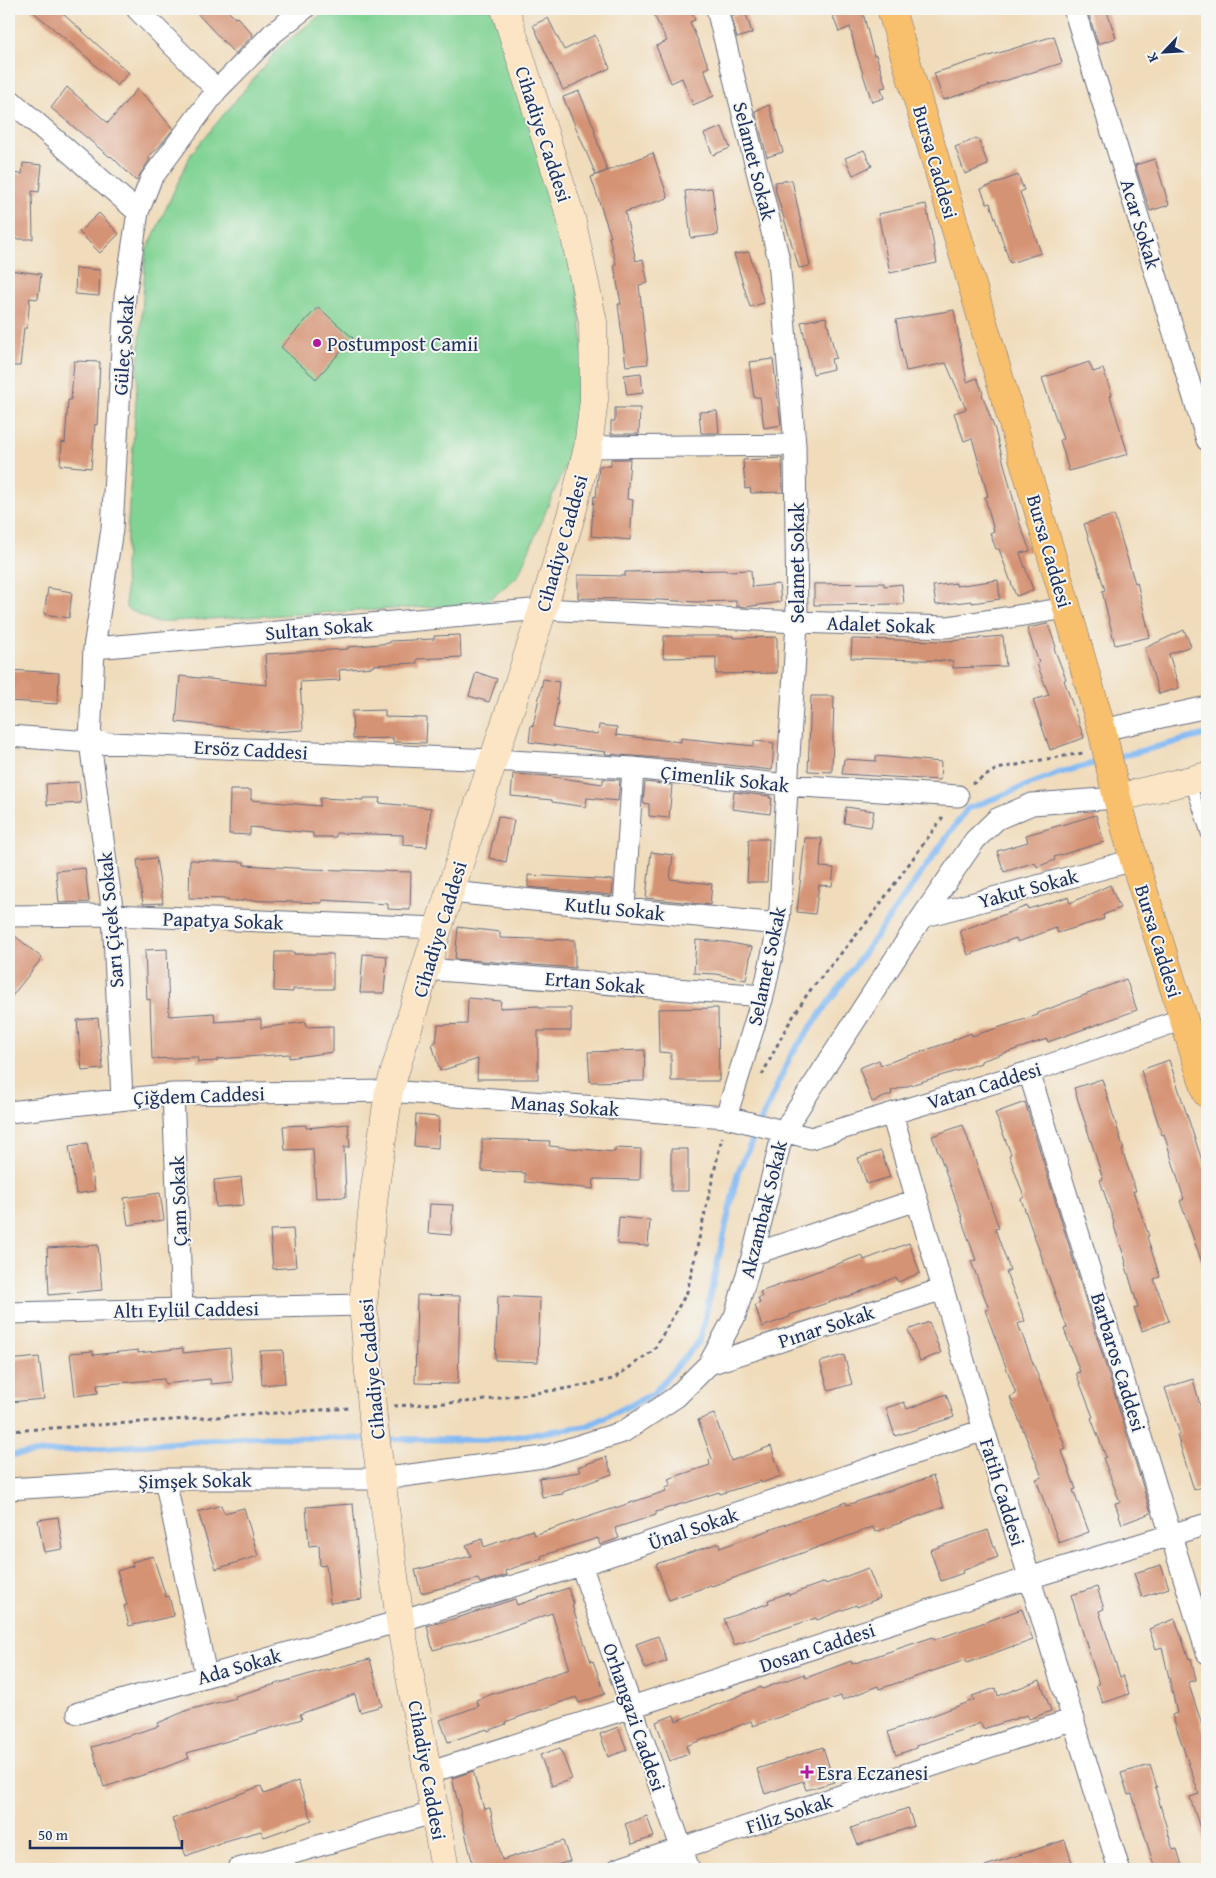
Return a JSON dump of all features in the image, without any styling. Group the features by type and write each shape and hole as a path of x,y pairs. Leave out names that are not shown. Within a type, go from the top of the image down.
{"main road":[{"name":"Bursa Caddesi","path":"891,9 1067,608 1099,741 1207,1094"}],"street":[{"path":"137,9 217,90"},
{"name":"Güleç Sokak","path":"90,742 94,648 112,529 125,296 138,212 151,179 217,90 272,34 304,9"},
{"name":"Cihadiye Caddesi","path":"445,1869 400,1620 372,1412 363,1305 374,1194 389,1091 438,928 492,760 544,609 572,512 588,447 594,400 593,322 571,218 504,9"},
{"name":"Selamet Sokak","path":"717,9 779,260 795,445 797,622 779,924 733,1119"},
{"name":"Acar Sokak","path":"1074,9 1207,440"},
{"path":"12,107 138,212"},
{"path":"588,447 795,445"},
{"name":"Adalet Sokak","path":"544,609 797,622 947,626 1067,608"},
{"name":"Sultan Sokak","path":"94,648 544,609"},
{"path":"1099,741 1207,707"},
{"name":"Ersöz Caddesi","path":"9,736 90,742 492,760"},
{"name":"Sarı Çiçek Sokak","path":"90,742 113,915 122,1098"},
{"name":"Çimenlik Sokak","path":"492,760 633,768 787,785 958,796"},
{"path":"624,908 633,768"},
{"path":"1114,787 1199,778"},
{"name":"Akzambak Sokak","path":"380,1472 543,1457 623,1432 676,1397 709,1364 735,1316 753,1254 783,1132 922,917 975,840 997,819 1032,804 1114,787"},
{"name":"Yakut Sokak","path":"922,917 1134,860"},
{"name":"Kutlu Sokak","path":"450,892 779,924"},
{"name":"Papatya Sokak","path":"9,916 113,915 438,928"},
{"name":"Ertan Sokak","path":"426,969 763,996"},
{"name":"Vatan Caddesi","path":"783,1132 811,1138 1029,1072 1183,1019"},
{"name":"Barbaros Caddesi","path":"1029,1072 1207,1653"},
{"name":"Çiğdem Caddesi","path":"9,1112 122,1098 173,1094 389,1091"},
{"name":"Manaş Sokak","path":"389,1091 733,1119 783,1132"},
{"name":"Çam Sokak","path":"173,1094 182,1309"},
{"name":"Fatih Caddesi","path":"892,1114 984,1430 1119,1869"},
{"path":"753,1254 917,1200"},
{"name":"Pınar Sokak","path":"709,1364 943,1289"},
{"name":"Altı Eylül Caddesi","path":"9,1313 363,1305"},
{"name":"Ünal Sokak","path":"400,1620 581,1565 984,1430"},
{"name":"Şimşek Sokak","path":"9,1490 165,1479 380,1472"},
{"path":"165,1479 206,1675"},
{"name":"Dosan Caddesi","path":"428,1773 1030,1578 1207,1524"},
{"name":"Orhangazi Caddesi","path":"581,1565 688,1869"},
{"name":"Ada Sokak","path":"78,1713 400,1620"},
{"name":"Filiz Sokak","path":"618,1869 1074,1719"},
{"path":"238,1869 436,1812"}],"lane":[{"path":"1199,778 1207,835"}],"path":[{"path":"759,1080 786,1028 808,993 867,922 958,796 971,784 998,769 1041,760 1099,741"},
{"path":"9,1431 372,1412 479,1401 570,1388 613,1379 654,1350 687,1292 733,1119"}],"green space":[{"path":"328,9 493,9 576,275 585,368 576,441 518,576 484,604 155,622 126,608 125,565 146,252 191,154 280,47"}],"building":[{"path":"30,9 68,9 63,14 129,73 117,86 89,59"},
{"path":"193,9 226,9 235,18 237,17 253,35 235,54"},
{"path":"651,9 690,9 695,20 690,22 709,67 704,69 714,96 693,105 682,78 671,83 656,46 667,41"},
{"path":"830,9 862,9 874,56 876,55 886,87 881,88 884,98 872,102 850,27 839,32"},
{"path":"1087,9 1106,9 1116,38 1098,44"},
{"path":"745,11 752,33 737,38 731,16"},
{"path":"548,18 564,50 595,35 610,68 563,90 533,25"},
{"path":"1054,36 1062,63 943,100 934,73"},
{"path":"67,87 108,123 137,89 173,129 159,147 148,157 150,159 136,181 111,156 51,108"},
{"path":"579,91 595,130 607,171 596,175 563,97"},
{"path":"769,105 783,152 767,157 755,111"},
{"path":"722,127 730,148 713,155 704,134"},
{"path":"978,138 988,165 965,174 955,147"},
{"path":"864,150 872,166 853,175 845,158"},
{"path":"653,153 668,198 625,212 636,261 643,259 648,283 639,285 648,364 626,366 618,304 621,304 614,265 616,264 609,237 611,237 591,177"},
{"path":"1155,159 1169,205 1150,211 1135,165"},
{"path":"23,163 42,165 39,192 32,191 33,239 9,239 9,173 22,174"},
{"path":"1018,175 1024,190 1020,192 1041,253 1010,263 990,203 987,204 981,189"},
{"path":"792,180 810,266 799,268 776,192 775,182"},
{"path":"712,188 718,235 691,238 685,191"},
{"path":"926,204 937,263 890,273 878,214"},
{"path":"99,213 119,234 100,253 79,232"},
{"path":"749,252 764,303 750,307 734,254"},
{"path":"76,268 100,270 99,296 75,294"},
{"path":"9,270 41,274 38,299 30,298 27,328 24,328 20,366 9,366"},
{"name":"Postumpost Camii","path":"318,307 353,338 316,379 281,347"},
{"path":"954,310 967,382 977,378 983,393 1020,524 1030,551 1020,553 1033,590 1016,596 999,549 996,549 990,533 994,531 985,497 988,496 972,438 964,441 954,413 966,409 946,363 906,371 900,344 896,320"},
{"path":"826,317 836,358 831,359 833,369 813,374 801,322"},
{"path":"773,359 781,425 764,428 760,397 754,397 749,362"},
{"path":"74,361 100,362 97,425 95,424 91,468 60,465 62,442 65,443 68,400 71,400"},
{"path":"1089,362 1093,372 1103,369 1128,454 1069,471 1060,440 1063,439 1042,378"},
{"path":"641,373 643,393 627,395 624,375"},
{"path":"615,408 640,408 639,434 611,434 611,421 615,421"},
{"path":"717,411 719,433 701,433 699,412"},
{"path":"782,458 783,492 751,493 750,488 745,489 743,460"},
{"path":"611,459 630,459 627,499 633,500 630,540 591,536 594,496 596,497 599,466 611,466"},
{"path":"1114,515 1135,583 1137,582 1150,637 1115,645 1102,591 1105,590 1084,524"},
{"path":"751,570 752,587 779,584 781,602 746,607 736,606 736,601 695,602 578,598 578,575 625,576 625,572"},
{"path":"998,580 1000,599 936,605 933,586 956,583 956,586"},
{"path":"884,583 884,586 902,584 904,604 814,605 814,584"},
{"path":"48,588 72,592 69,618 44,614"},
{"path":"1048,624 1056,647 1054,648 1066,679 1064,680 1084,738 1050,750 1033,700 1049,695 1037,664 1039,663 1027,628"},
{"path":"1184,630 1191,646 1169,654 1179,688 1159,694 1145,648"},
{"path":"460,635 461,657 417,659 417,663 373,665 373,667 339,670 340,680 300,682 303,730 272,732 176,722 180,676 267,685 265,654 348,649 348,647 390,643 390,641 434,639 434,636"},
{"path":"664,636 777,637 777,673 716,674 716,657 663,658"},
{"path":"1003,636 1006,666 953,668 953,661 851,658 852,639 945,641"},
{"path":"9,670 59,673 58,704 9,701"},
{"path":"476,672 497,679 489,702 469,696"},
{"path":"543,679 559,682 553,728 598,734 599,725 617,727 616,735 681,742 681,738 754,746 754,741 774,743 772,770 674,759 605,754 606,752 529,742 531,725 533,726"},
{"path":"811,696 834,696 832,772 808,771"},
{"path":"385,710 385,717 427,718 426,743 393,742 393,738 353,739 352,711"},
{"path":"876,756 941,762 940,780 842,774 844,759 876,761"},
{"path":"513,774 546,776 603,784 603,779 620,780 618,801 587,798 586,807 552,802 552,800 511,796"},
{"path":"79,782 81,803 47,805 46,784"},
{"path":"645,782 672,785 669,818 649,816 649,804 643,803"},
{"path":"230,790 251,790 251,800 320,806 320,798 363,800 363,798 380,798 379,803 431,808 427,847 403,845 403,835 336,833 336,837 313,837 313,833 250,827 250,835 229,834"},
{"path":"734,792 770,796 769,798 772,798 770,814 732,809"},
{"path":"846,807 874,811 871,827 844,823"},
{"path":"1096,815 1104,842 1054,857 1055,860 1037,867 1035,862 1004,872 997,851 1028,842 1026,835"},
{"path":"498,816 514,820 506,862 489,858"},
{"path":"805,838 822,838 820,867 834,868 832,886 819,885 815,914 797,912"},
{"path":"749,839 769,839 767,882 747,882"},
{"path":"651,852 673,855 670,879 712,884 710,905 646,898"},
{"path":"156,858 163,903 143,904 137,860"},
{"path":"190,860 244,862 244,865 310,869 411,872 410,910 388,909 388,904 322,900 322,903 227,901 227,899 189,898"},
{"path":"85,868 89,902 59,903 56,871"},
{"path":"528,875 613,880 612,895 528,887"},
{"path":"1110,885 1120,908 1103,915 1104,919 1058,933 1056,928 1018,942 1016,938 968,955 960,931 1027,906 1028,909 1068,897 1070,903"},
{"path":"458,927 500,932 500,938 575,940 575,968 455,959"},
{"path":"9,931 42,958 9,1000"},
{"path":"696,940 726,942 752,947 746,980 716,974 694,973"},
{"path":"167,949 169,1016 214,1013 215,1022 261,1019 261,1028 306,1022 306,1027 333,1026 333,1052 289,1058 289,1054 198,1062 197,1057 152,1059 150,999 147,1000 145,950"},
{"path":"275,952 333,954 333,989 293,989 293,992 274,991"},
{"path":"363,954 387,956 384,993 360,993"},
{"path":"1126,979 1137,1010 1048,1042 1047,1039 963,1069 891,1091 892,1094 872,1102 859,1068 879,1060 881,1065 953,1041 971,1033 972,1036 1038,1015 1038,1013"},
{"path":"468,998 501,1001 500,1008 539,1006 539,1008 571,1008 571,1031 538,1031 538,1079 477,1079 478,1059 440,1071 432,1044 436,1042 438,1025 467,1024"},
{"path":"718,1008 719,1081 671,1081 671,1053 659,1052 658,1009"},
{"path":"98,1018 103,1069 82,1071 77,1020"},
{"path":"645,1050 644,1081 590,1082 588,1052"},
{"path":"1169,1060 1207,1176 1207,1270 1205,1271 1180,1201 1184,1199 1164,1134 1162,1135 1141,1070"},
{"path":"1102,1079 1136,1191 1133,1191 1149,1236 1147,1237 1160,1277 1154,1279 1169,1321 1142,1331 1134,1308 1138,1307 1126,1262 1100,1180 1103,1179 1074,1088"},
{"path":"1025,1102 1151,1513 1122,1524 1115,1503 1120,1502 1103,1458 1106,1457 1091,1418 1093,1417 1076,1373 1080,1372 1064,1329 1067,1328 1021,1199 1024,1197 1009,1155 1011,1154 995,1113"},
{"path":"416,1115 439,1117 438,1148 414,1146"},
{"path":"348,1124 350,1147 344,1147 346,1197 316,1198 313,1149 285,1150 283,1126 306,1125 306,1128"},
{"path":"963,1125 999,1228 995,1229 1010,1270 1006,1272 1025,1321 1018,1324 1066,1449 1062,1451 1076,1489 1073,1490 1089,1532 1059,1543 1036,1479 1042,1477 1010,1397 1016,1394 985,1310 989,1309 971,1261 976,1260 932,1136"},
{"path":"482,1139 550,1141 549,1146 615,1152 615,1148 641,1149 640,1180 594,1179 593,1189 525,1182 525,1173 482,1171"},
{"path":"87,1143 95,1191 76,1194 69,1146"},
{"path":"671,1149 688,1149 688,1191 671,1191"},
{"path":"881,1151 890,1177 867,1184 858,1158"},
{"path":"241,1177 244,1205 216,1207 214,1180"},
{"path":"160,1193 164,1220 128,1225 124,1198"},
{"path":"430,1204 453,1205 451,1235 428,1233"},
{"path":"619,1217 650,1220 648,1246 617,1244"},
{"path":"293,1229 296,1267 273,1269 270,1230"},
{"path":"909,1243 920,1273 898,1282 896,1277 762,1327 755,1305 760,1303 758,1298 762,1297 760,1292 862,1255 864,1260"},
{"path":"98,1245 102,1290 49,1295 47,1248"},
{"path":"417,1295 460,1296 458,1384 415,1383"},
{"path":"498,1296 540,1298 538,1362 495,1360"},
{"path":"929,1322 941,1353 920,1361 908,1330"},
{"path":"183,1348 183,1353 230,1348 233,1382 211,1384 210,1379 165,1384 164,1379 97,1385 98,1393 75,1396 70,1353 93,1351 93,1355"},
{"path":"283,1350 285,1383 262,1385 260,1351"},
{"path":"844,1355 852,1384 829,1391 820,1362"},
{"path":"39,1357 44,1399 9,1402 9,1360"},
{"path":"1193,1379 1207,1431 1207,1485 1194,1490 1177,1435 1180,1434 1165,1388"},
{"path":"946,1394 954,1417 895,1436 886,1408 904,1402 907,1409"},
{"path":"714,1414 731,1461 771,1446 781,1476 720,1494 719,1492 656,1512 656,1515 615,1528 619,1538 600,1545 598,1538 541,1556 542,1558 505,1571 507,1575 480,1583 478,1579 421,1593 415,1570 471,1556 466,1545 482,1539 484,1547 532,1530 534,1535 666,1491 665,1488 671,1486 668,1479 710,1465 709,1460 712,1459 698,1420"},
{"path":"606,1457 612,1474 563,1492 563,1494 542,1497 539,1478 580,1472 578,1467"},
{"path":"933,1476 944,1507 875,1532 873,1527 669,1600 656,1564 719,1543 720,1548 846,1502 847,1505"},
{"path":"353,1504 362,1599 330,1603 326,1565 320,1566 319,1545 309,1546 306,1507"},
{"path":"221,1505 224,1513 244,1508 258,1556 216,1569 198,1512"},
{"path":"58,1517 63,1549 44,1552 38,1520"},
{"path":"988,1530 998,1557 941,1581 930,1550"},
{"path":"153,1556 166,1597 169,1596 174,1616 129,1626 124,1606 127,1605 117,1571 133,1566 132,1562"},
{"path":"1161,1565 1169,1588 1142,1597 1134,1573"},
{"path":"868,1568 880,1598 817,1620 816,1618 734,1645 724,1619 769,1603 768,1600 788,1593 789,1595 825,1582 826,1584"},
{"path":"1097,1587 1104,1609 1099,1611 1120,1677 1123,1676 1129,1694 1103,1703 1096,1685 1099,1684 1071,1595"},
{"path":"568,1588 574,1605 572,1606 591,1662 593,1661 605,1694 579,1703 576,1697 505,1722 506,1724 488,1731 487,1729 448,1742 440,1720 479,1706 476,1700 570,1669 552,1613 486,1636 433,1650 427,1626 515,1599 517,1605"},
{"path":"1022,1609 1033,1640 967,1663 966,1660 879,1689 878,1686 842,1700 841,1696 753,1726 751,1721 686,1746 689,1754 670,1761 656,1722 674,1715 676,1721 761,1687 762,1689 804,1674 806,1678 851,1661 852,1664 933,1637 934,1640"},
{"path":"1175,1619 1189,1659 1191,1658 1196,1680 1188,1682 1207,1740 1207,1840 1204,1841 1190,1797 1199,1794 1172,1715 1177,1713 1162,1647 1156,1649 1149,1629"},
{"path":"658,1636 667,1661 645,1669 636,1644"},
{"path":"370,1659 382,1706 360,1712 355,1694 300,1714 302,1719 187,1753 189,1758 153,1772 104,1787 92,1747 159,1726 158,1723 188,1710 236,1698 235,1696 327,1669"},
{"path":"1040,1680 1051,1711 1029,1719 1027,1715 983,1729 981,1723 896,1755 888,1732 974,1700 972,1696 996,1688 998,1696"},
{"path":"618,1727 627,1750 608,1757 600,1734"},
{"path":"823,1747 834,1782 806,1790 803,1781 765,1794 757,1769"},
{"path":"560,1748 572,1779 552,1786 540,1755"},
{"path":"1150,1765 1173,1850 1177,1849 1183,1869 1155,1869 1132,1794 1128,1795 1121,1773"},
{"path":"473,1771 484,1809 490,1808 502,1860 563,1841 570,1861 544,1869 474,1869 452,1778"},
{"path":"298,1781 312,1820 264,1837 261,1831 225,1841 186,1856 172,1819 261,1786 264,1794"},
{"path":"908,1808 914,1826 858,1845 851,1828"},
{"path":"647,1816 654,1837 632,1844 625,1824"},
{"path":"1065,1840 1074,1869 986,1869 985,1866"}],"waterway":[{"path":"1114,758 1207,734"},
{"path":"382,1439 493,1440 587,1426 653,1394 700,1340 738,1172 791,1055 967,809 1059,773 1102,761"},
{"path":"9,1455 254,1437 369,1439"}],"place":[{"name":"Postumpost Camii","path":"317,343"},
{"name":"Esra Eczanesi","path":"807,1772"}]}
